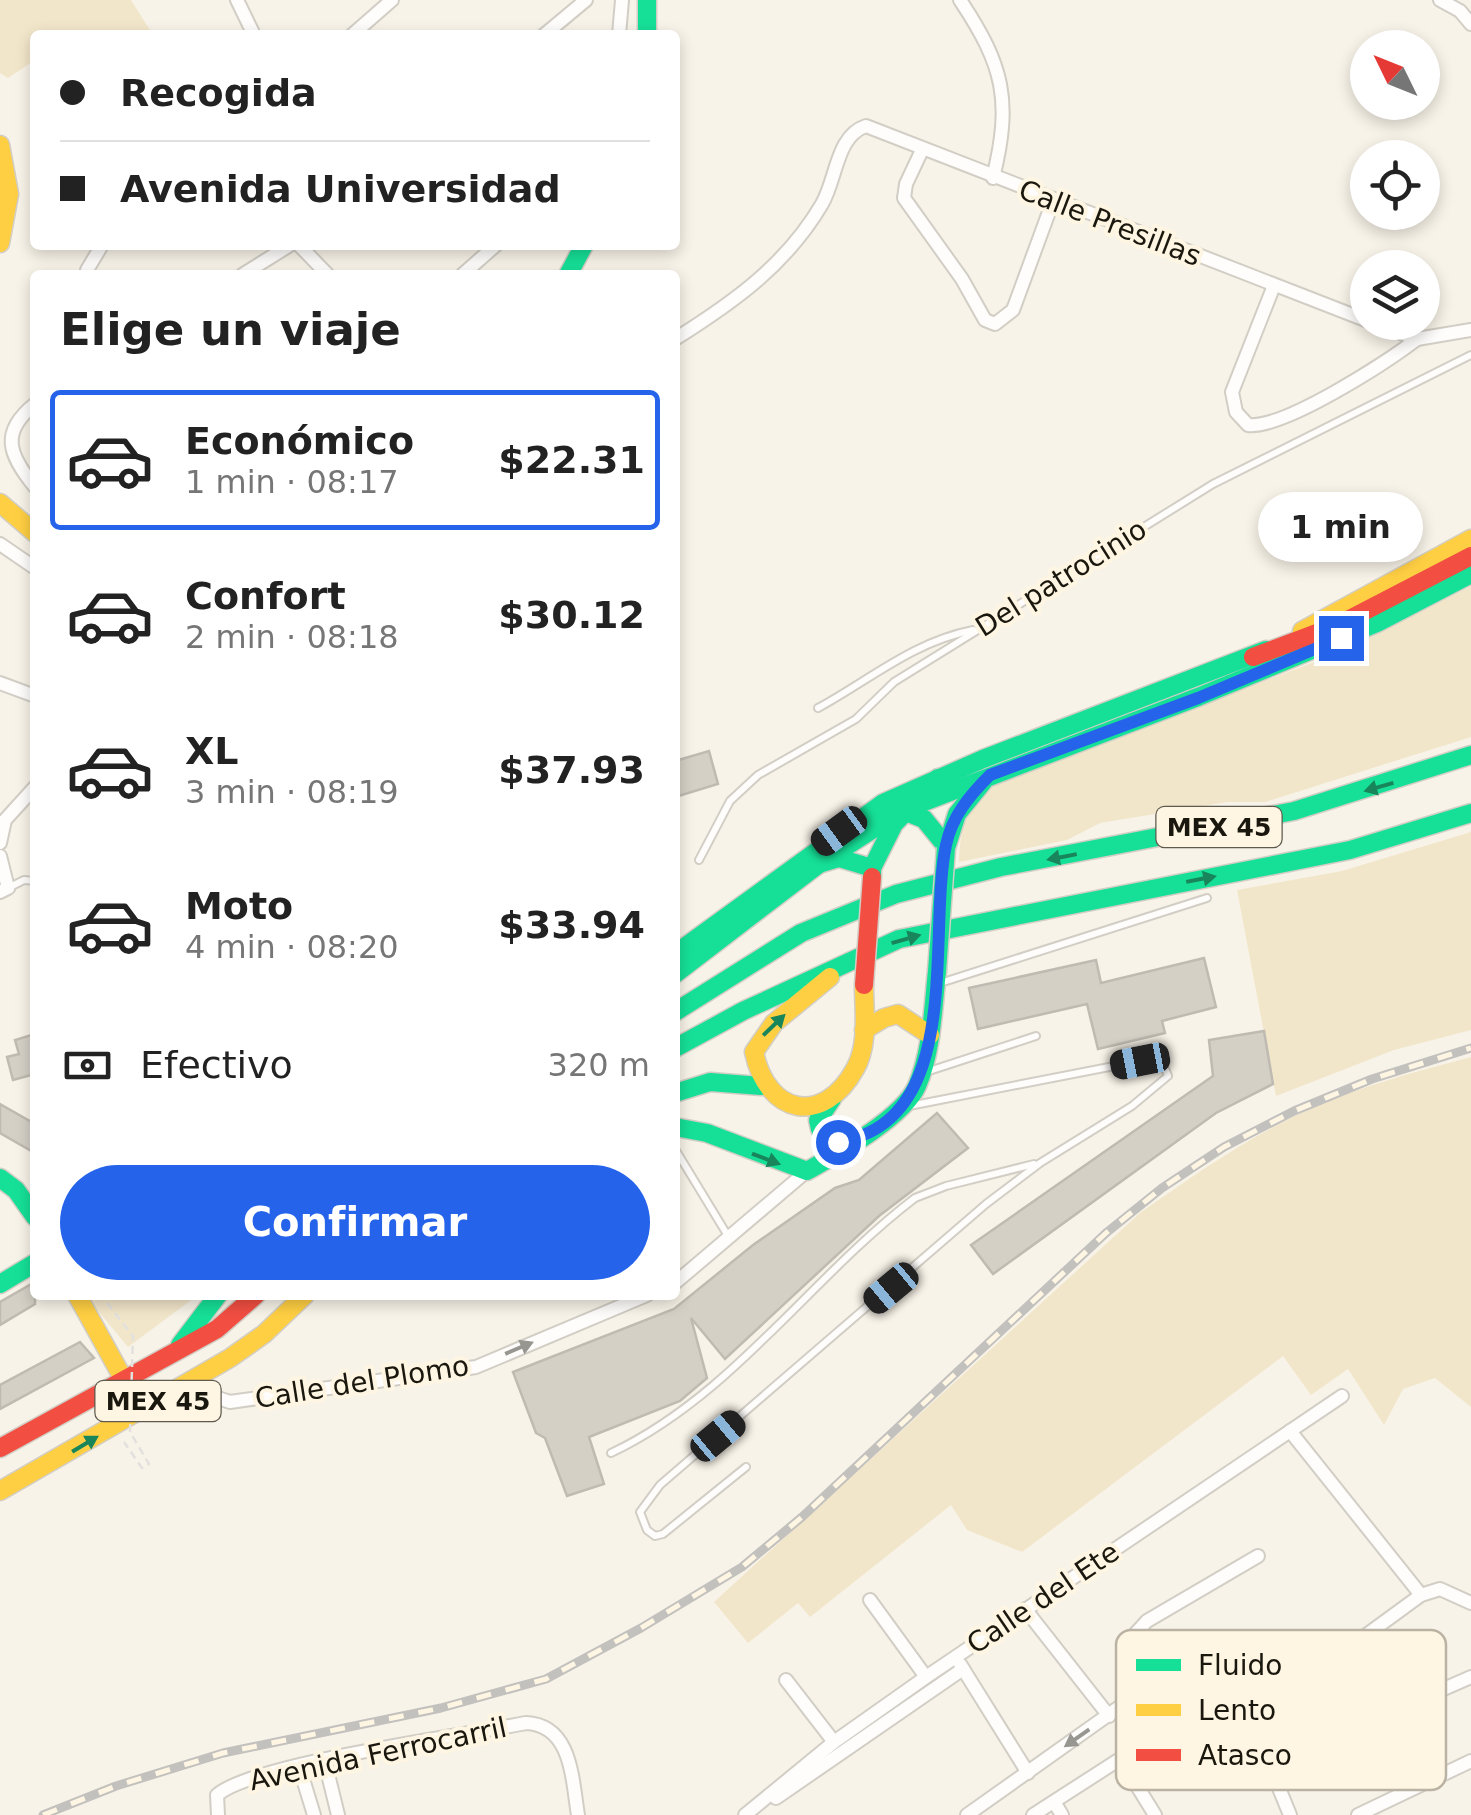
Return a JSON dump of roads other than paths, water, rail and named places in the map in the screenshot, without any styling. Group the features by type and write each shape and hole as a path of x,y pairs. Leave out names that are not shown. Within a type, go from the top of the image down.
{"main road":[{"path":"647,0 647,30"},
{"path":"0,145 9,180 8,215 0,243"},
{"path":"0,504 30,529"},
{"path":"1253,656 1471,539"},
{"path":"680,970 818,864 883,803 938,778 1338,626 1471,556"},
{"path":"680,951 864,824 1198,698 1359,631 1471,574"},
{"name":"MEX 45","path":"680,1009 808,928 846,912 962,877 1269,817 1395,782 1471,755"},
{"path":"680,1128 703,1132 772,1163 806,1171 864,1138 916,1089 930,1035 946,846 968,798 990,775"},
{"path":"864,1138 838,1142 820,1129 818,1120 857,1066 864,1030 872,873 903,810 938,778"},
{"path":"883,803 924,819 946,846"},
{"name":"MEX 45","path":"680,1045 899,939 1350,850 1471,813"},
{"path":"818,864 839,858 872,873"},
{"path":"761,1086 754,1052 761,1037 846,962"},
{"path":"864,1030 894,1013 911,1016 930,1035"},
{"path":"680,1091 710,1082 761,1086 782,1104 806,1106 832,1099"},
{"path":"0,1178 30,1197"},
{"path":"16,1190 30,1210"},
{"path":"0,1280 30,1263"},
{"path":"80,1300 124,1380"},
{"path":"174,1354 214,1300"},
{"name":"MEX 45","path":"0,1448 217,1329 250,1300"},
{"name":"MEX 45","path":"0,1491 185,1387 264,1334 300,1300"}],"street":[{"path":"238,0 252,30"},
{"path":"358,30 392,0"},
{"path":"550,30 586,0"},
{"path":"620,30 622,0"},
{"path":"960,0 982,33 1002,81 1005,130 994,178"},
{"path":"1440,0 1460,11 1471,24"},
{"name":"Calle Presillas","path":"680,336 752,288 783,258 822,204 847,138 854,130 866,126 1350,315"},
{"path":"922,150 906,184 904,198 962,279 985,320 995,324 1013,310 1053,201"},
{"path":"87,270 99,250"},
{"path":"250,270 282,250"},
{"path":"304,250 323,270"},
{"path":"468,270 490,250"},
{"path":"1273,288 1232,392 1236,412 1248,425 1271,422 1321,398 1384,364 1416,340"},
{"name":"Calle Presillas","path":"1440,335 1471,330"},
{"path":"30,408 11,425 6,438 10,456 30,480"},
{"path":"0,544 30,565"},
{"path":"0,683 30,694"},
{"path":"0,843 5,820 30,792"},
{"path":"0,856 4,890"},
{"path":"680,1276 806,1171"},
{"name":"Calle del Plomo","path":"185,1387 230,1402 476,1367 634,1300"},
{"name":"Calle del Ete","path":"749,1812 783,1795 1025,1609 1342,1396"},
{"path":"1290,1431 1422,1596"},
{"path":"1139,1630 1147,1620 1258,1556"},
{"path":"1374,1630 1422,1596 1440,1589 1471,1604"},
{"path":"870,1600 926,1677"},
{"path":"1025,1609 1109,1716"},
{"path":"959,1663 1028,1772"},
{"name":"Calle del Ete","path":"749,1812 834,1742 926,1677 959,1663"},
{"path":"1446,1688 1471,1677"},
{"path":"786,1680 834,1742"},
{"path":"967,1815 1116,1711"},
{"name":"Avenida Ferrocarril","path":"218,1815 217,1795 228,1785 299,1766 542,1724 560,1739 578,1815"},
{"path":"1446,1773 1471,1761"},
{"path":"325,1762 338,1815"},
{"path":"1033,1815 1116,1764"},
{"path":"299,1766 314,1815"},
{"path":"1140,1790 1155,1815"},
{"path":"1281,1790 1290,1815"},
{"path":"1358,1815 1410,1790"},
{"path":"1054,1802 1062,1815"}],"lane":[{"name":"Del patrocinio","path":"699,860 730,801 758,775 856,719 894,682 1213,484 1471,354"},
{"path":"818,708 914,649 945,635 980,628"},
{"path":"4,890 30,881"},
{"path":"936,978 1207,898"},
{"path":"920,1074 1036,1036"},
{"path":"746,1468 663,1534 655,1536 648,1530 640,1512 648,1496 986,1204 1040,1163 1164,1083 1168,1076 1165,1066 1156,1060 1140,1061 898,1109"},
{"path":"680,1157 728,1236"},
{"path":"611,1453 654,1433 699,1398 915,1198 996,1172 1040,1163"}],"railway":[{"path":"43,1815 116,1786 223,1753 441,1708 546,1679 641,1628 742,1567 802,1517 1106,1233 1162,1188 1224,1147 1294,1111 1372,1079 1471,1048"}]}
